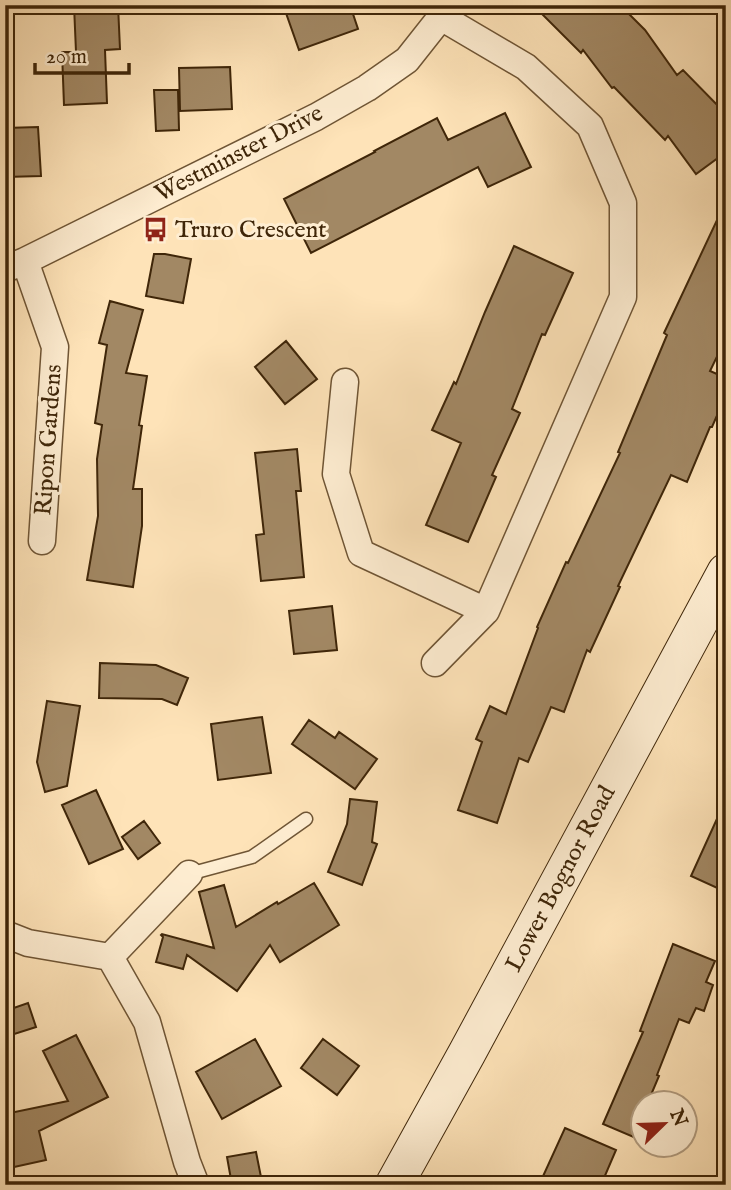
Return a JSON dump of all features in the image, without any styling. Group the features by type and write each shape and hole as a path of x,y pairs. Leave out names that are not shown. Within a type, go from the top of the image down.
{"main road":[{"name":"Lower Bognor Road","path":"394,1185 726,572"}],"street":[{"name":"Westminster Drive","path":"15,265 316,117 367,88 407,60 444,11"},
{"path":"435,663 486,611 624,297 623,204 590,126 526,67 444,11"},
{"name":"Ripon Gardens","path":"15,265 55,347 42,541"},
{"path":"345,382 336,474 361,553 486,611"},
{"path":"110,957 189,874"},
{"path":"5,934 28,943 110,957"},
{"path":"110,957 146,1022 196,1185"}],"lane":[{"path":"189,874 252,857 306,820"}],"building":[{"path":"74,5 118,5 120,49 105,50 107,103 64,105 62,52 76,52"},
{"path":"308,5 350,5 358,29 299,50 286,13"},
{"path":"533,5 620,5 645,30 677,75 683,70 726,114 726,152 696,174 668,136 665,140 614,87 612,88 583,50 581,53"},
{"path":"230,67 232,109 180,111 179,68"},
{"path":"154,90 178,90 179,130 156,131"},
{"path":"505,113 531,167 488,187 478,167 311,253 284,199 437,118 448,140"},
{"path":"38,127 41,176 5,177 5,128"},
{"path":"726,201 726,338 710,371 726,378 726,395 712,427 687,482 671,475 590,652 587,650 564,712 551,707 528,762 519,758 497,823 458,810 482,742 476,739 490,706 506,714 537,627 620,453 618,452 667,335 664,333"},
{"path":"514,246 573,273 545,335 542,334 512,409 520,413 492,475 496,477 468,542 426,525 461,443 432,430 454,382 456,384"},
{"path":"154,254 191,259 183,303 146,296"},
{"path":"110,301 143,310 126,373 147,376 133,489 142,489 142,526 133,587 87,580 98,516 97,459 102,425 95,423 107,345 99,343"},
{"path":"286,341 317,379 285,404 255,367"},
{"path":"297,449 301,491 296,491 304,577 261,581 256,535 264,534 255,453"},
{"path":"332,606 337,650 294,654 289,611"},
{"path":"100,663 156,665 188,678 177,705 162,699 99,698"},
{"path":"47,701 80,706 67,786 45,792 37,762"},
{"path":"262,717 271,773 218,780 211,724"},
{"path":"309,720 335,738 339,732 377,759 355,789 292,744"},
{"path":"96,790 123,849 89,864 62,805"},
{"path":"350,799 377,802 372,842 377,844 362,885 328,872 347,824"},
{"path":"726,799 726,892 691,876"},
{"path":"144,821 160,843 138,859 122,837"},
{"path":"314,883 339,925 280,962 270,945 237,991 187,955 183,969 156,962 162,934 214,948 199,892 224,885 236,927"},
{"path":"673,944 715,961 706,982 713,985 704,1011 696,1008 689,1023 679,1019 654,1088 630,1088 630,1135 603,1124 643,1032 640,1031"},
{"path":"28,1003 36,1027 5,1037 5,1011"},
{"path":"76,1035 108,1097 39,1131 46,1160 5,1169 5,1114 68,1101 43,1051"},
{"path":"255,1039 281,1086 222,1119 196,1072"},
{"path":"323,1039 359,1066 337,1095 301,1068"},
{"path":"565,1128 616,1150 601,1185 539,1185"},
{"path":"256,1152 262,1182 232,1185 227,1157"}],"place":[{"name":"Truro Crescent","path":"155,230"}]}
